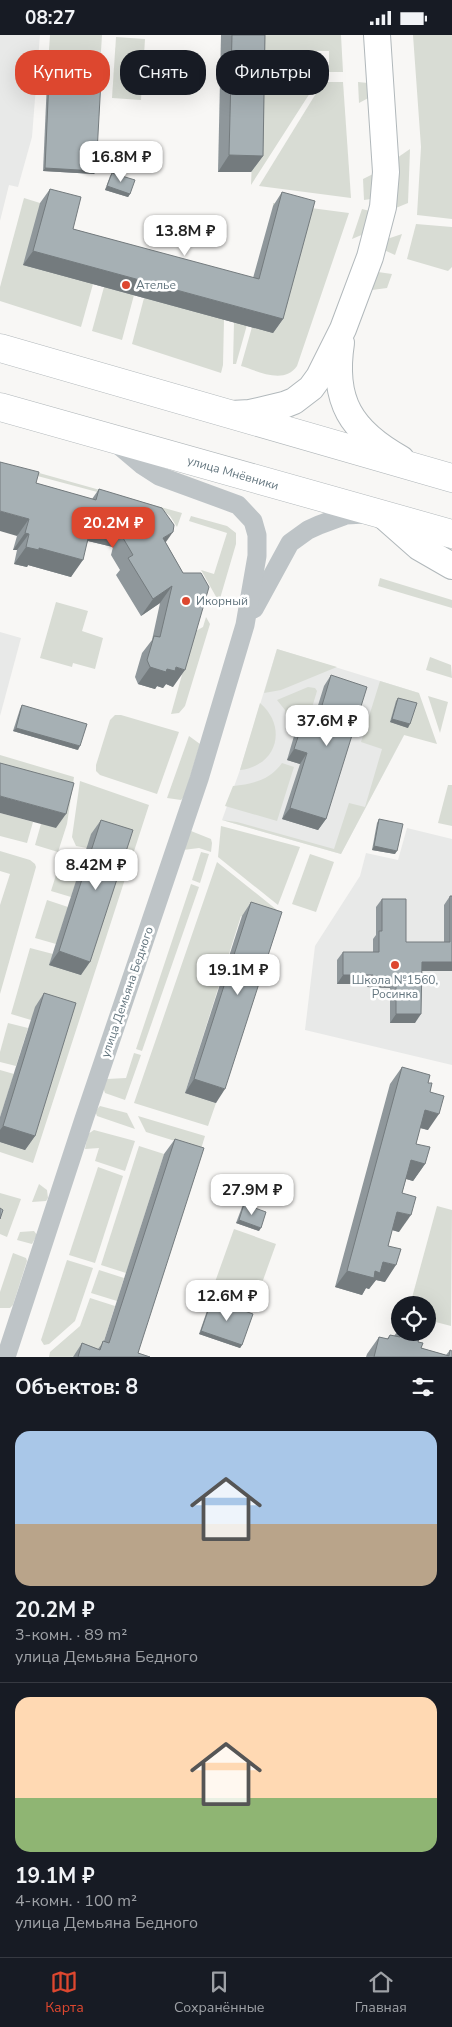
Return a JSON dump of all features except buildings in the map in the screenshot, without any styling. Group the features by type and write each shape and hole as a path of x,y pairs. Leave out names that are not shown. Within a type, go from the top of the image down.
{"main road":[{"path":"0,348 443,476"},
{"name":"улица Мнёвники","path":"0,407 383,516"},
{"path":"383,516 452,534"}],"street":[{"path":"228,414 269,410 294,401 310,388 319,377 343,329 378,232 386,194 377,35"},
{"path":"343,329 339,353 339,380 349,414 364,433 386,451 408,463 443,476"},
{"name":"улица Демьяна Бедного","path":"6,1357 199,779 245,625 258,546 257,535 250,517 238,505 159,477 108,438"},
{"name":"улица Демьяна Бедного","path":"245,625 290,543 308,530 341,517 353,514 383,516"},
{"name":"улица Мнёвники","path":"383,516 419,547 452,566"}],"shaded area":[{"path":"0,35 40,35 39,50 15,50 15,95 35,95 32,137 18,187 9,185 0,221"},
{"path":"50,35 102,35 101,50 49,50"},
{"path":"257,35 341,35 343,72 329,72 329,50 256,50"},
{"path":"413,35 452,35 452,219 417,215 421,147"},
{"path":"116,37 145,39 144,50 120,50 120,95 141,95 141,100 112,98"},
{"path":"329,82 343,82 351,198 259,186 315,95 329,95"},
{"path":"358,82 368,83 374,95 359,103"},
{"path":"255,95 309,95 251,185"},
{"path":"410,149 408,203 391,210 394,160"},
{"path":"376,174 371,199 364,200 363,179"},
{"path":"24,198 40,203 93,284 81,327 0,301 0,287"},
{"path":"273,203 349,213 297,366 292,372 278,376 241,366 252,327 273,332 306,215 273,206"},
{"path":"362,209 370,211 371,231 352,239"},
{"path":"416,224 452,227 452,267 448,271 407,259"},
{"path":"402,234 395,255 384,250 387,239"},
{"path":"378,272 392,274 387,288 372,290 371,289"},
{"path":"104,287 134,295 122,340 92,331"},
{"path":"144,298 224,319 223,365 221,373 132,344"},
{"path":"234,322 247,325 236,364 233,364"},
{"path":"0,462 182,513 177,527 170,516 161,509 0,466"},
{"path":"191,516 227,526 236,533 236,544 219,602 201,570 214,574 227,533 189,521"},
{"path":"380,578 452,600 452,608 378,586"},
{"path":"56,602 88,611 82,631 103,638 95,669 73,663 72,667 40,658"},
{"path":"206,617 210,624 185,706 179,713 171,714 194,632 203,627"},
{"path":"0,632 21,638 0,716"},
{"path":"277,649 419,693 408,728 341,854 222,820 240,770"},
{"path":"277,649 337,667 281,690 264,693"},
{"path":"430,657 451,665 452,678 426,670"},
{"path":"380,681 419,693 437,744 404,735 341,854 222,820 237,822 334,849 349,803 365,807 382,749 361,742"},
{"path":"308,687 315,688 317,691 304,734 290,730 285,710 277,700"},
{"path":"428,696 448,702 440,733"},
{"path":"260,703 269,713 274,723 276,734 274,744 270,753 263,761 253,767 240,770"},
{"path":"115,715 121,715 179,732 157,794 100,775 96,771 96,765 110,720"},
{"path":"189,736 200,744 184,797 181,800 167,798"},
{"path":"0,755 74,777 67,824 58,852 35,845 41,824 0,779"},
{"path":"282,763 294,767 277,821 225,806 233,786 260,780 272,773"},
{"path":"80,781 149,805 33,1163 0,1152 0,1142 25,1150 31,1020 11,1014 30,948 53,954 92,834 87,848 76,846 72,837"},
{"path":"448,785 452,785 452,826 438,823"},
{"path":"0,813 33,822 27,843 0,836"},
{"path":"221,826 300,847 278,905 218,857"},
{"path":"407,828 452,839 452,1065 305,1030 315,946 360,876 366,853 398,860"},
{"path":"191,831 211,839 211,852 199,848 183,850"},
{"path":"0,851 30,860 36,867 0,994 0,905 10,874 0,871"},
{"path":"69,852 84,857 71,897 51,891 62,856"},
{"path":"201,852 209,854 200,883 192,880"},
{"path":"310,854 334,862 316,912 292,904"},
{"path":"217,862 277,910 272,926 241,916 185,1093 216,1103 208,1126 134,1103"},
{"path":"191,884 199,887 142,1051 136,1049"},
{"path":"47,900 68,907 56,944 35,938"},
{"path":"8,1023 28,1028 16,1066 0,1062 0,1052"},
{"path":"134,1053 141,1055 125,1100 105,1093 103,1087 107,1079 126,1078"},
{"path":"0,1070 14,1074 0,1117"},
{"path":"100,1106 127,1113 135,1129 97,1116 95,1111"},
{"path":"138,1116 205,1136 201,1149 146,1132"},
{"path":"94,1130 135,1141 125,1171 95,1161 99,1148 85,1149 88,1134"},
{"path":"139,1146 164,1154 126,1273 101,1265"},
{"path":"98,1167 123,1176 95,1263 69,1255"},
{"path":"39,1184 47,1190 48,1198 46,1201 32,1202"},
{"path":"0,1193 21,1199 7,1237 0,1234"},
{"path":"437,1206 452,1210 451,1326 436,1322 436,1296 412,1296"},
{"path":"234,1229 276,1244 257,1297 215,1282"},
{"path":"34,1231 37,1235 32,1244 17,1240 20,1232"},
{"path":"13,1253 26,1258 27,1261 13,1305 10,1308 0,1308 0,1292"},
{"path":"67,1260 93,1268 75,1321 49,1344 44,1345 41,1340"},
{"path":"99,1270 124,1278 117,1301 91,1293"},
{"path":"90,1298 115,1306 99,1357 49,1357 50,1352 80,1326"}],"place":[{"name":"Ателье","path":"126,285"},
{"name":"Икорный","path":"186,601"},
{"name":"Школа №1560, Росинка","path":"395,965"}]}
